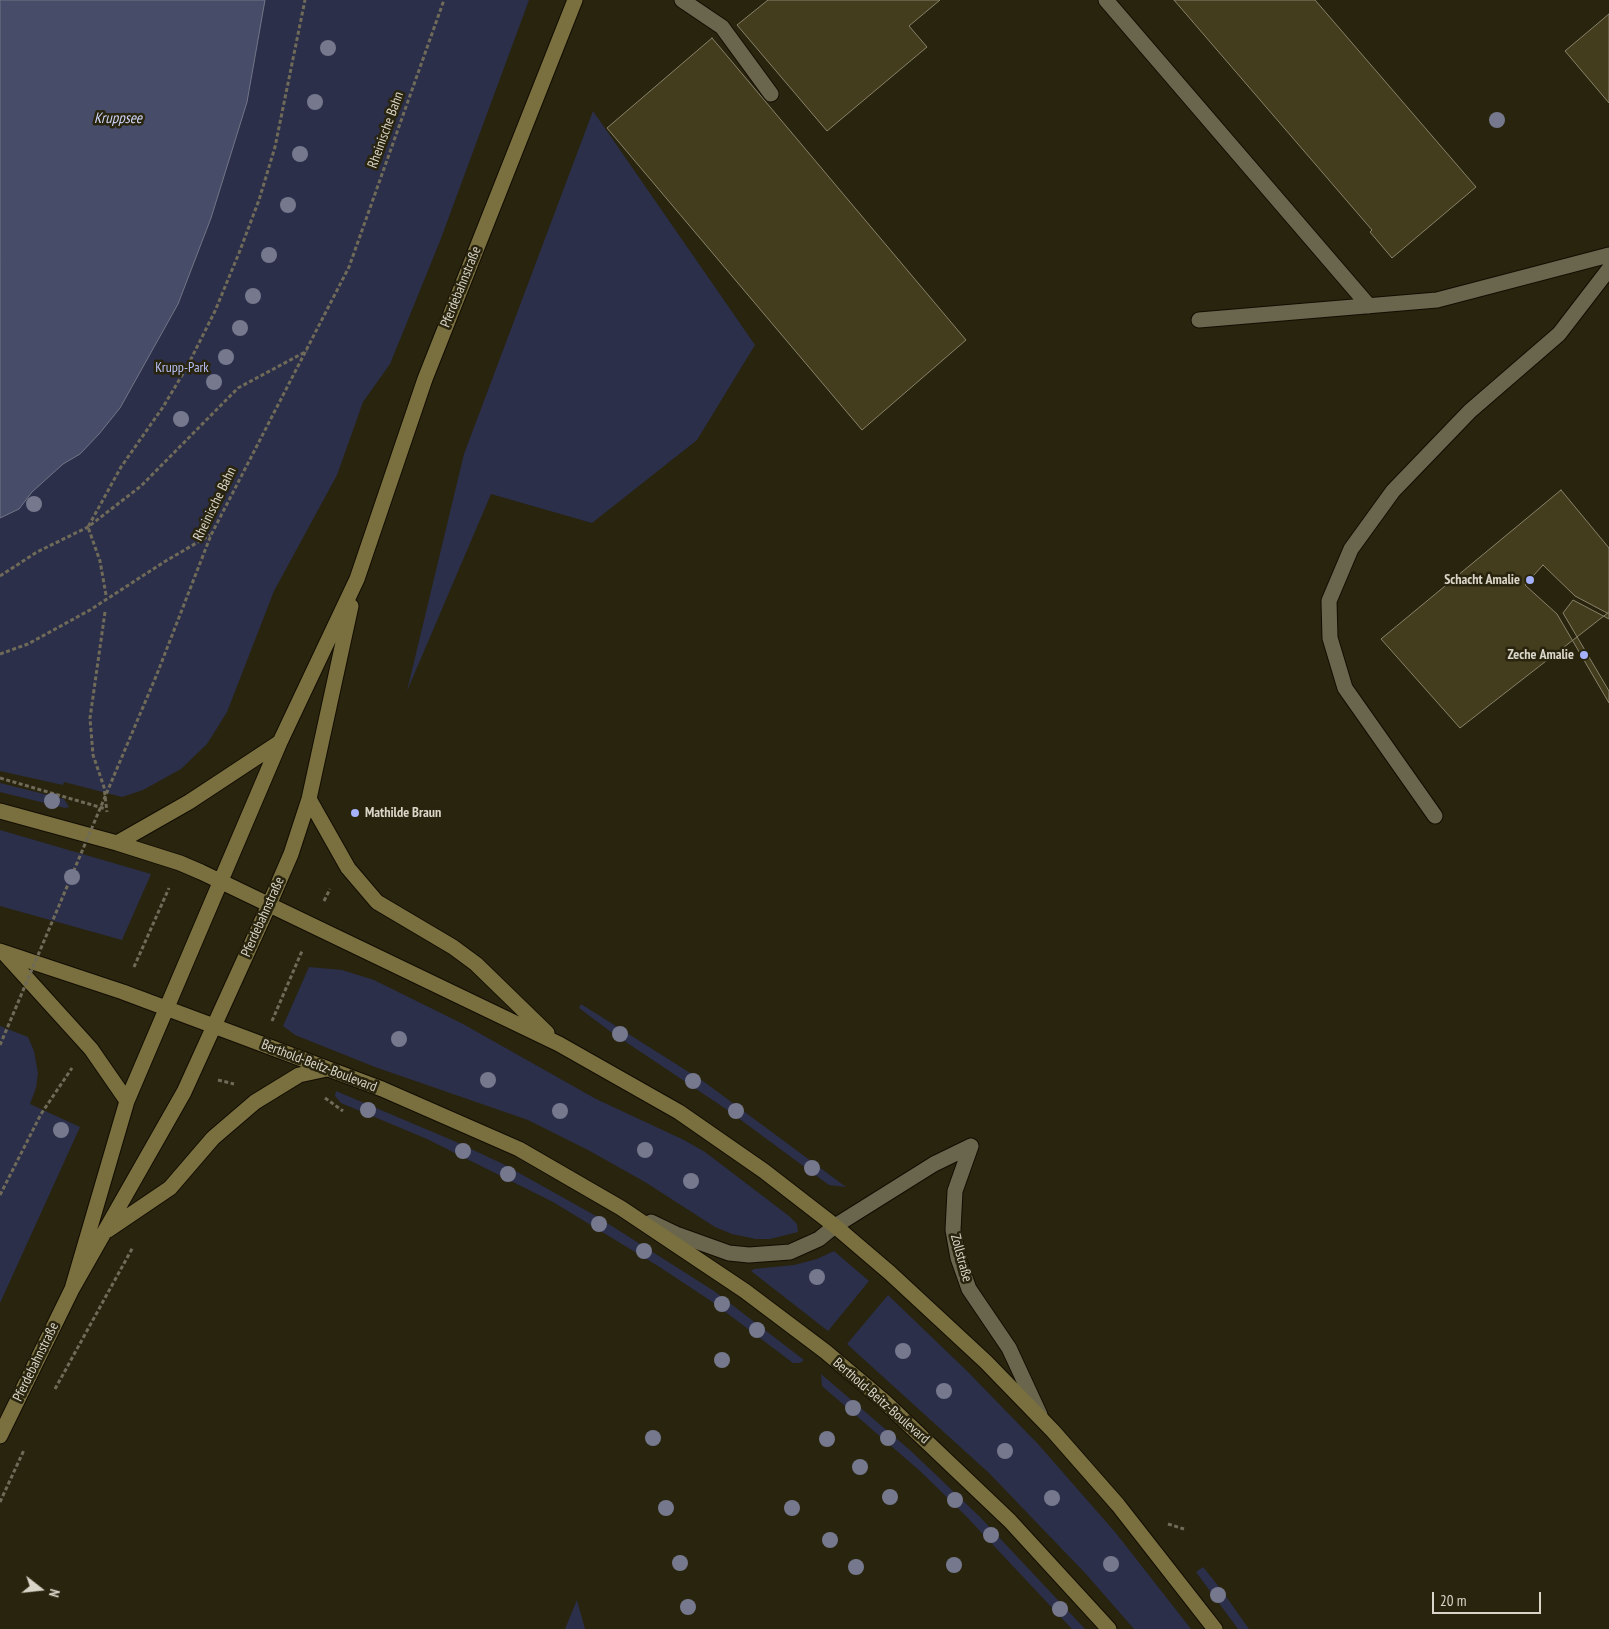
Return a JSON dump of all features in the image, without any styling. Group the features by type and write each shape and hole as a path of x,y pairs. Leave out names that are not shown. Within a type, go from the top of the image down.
{"street":[{"name":"Pferdebahnstraße","path":"72,1289 127,1101 222,882 280,742 356,578 425,378 575,0"},
{"path":"682,0 722,27 771,94"},
{"path":"1106,0 1369,306"},
{"path":"1198,320 1437,300 1609,255"},
{"path":"1435,816 1345,688 1330,638 1329,601 1351,549 1392,491 1470,411 1559,334 1609,269"},
{"name":"Pferdebahnstraße","path":"0,1436 72,1289 184,1092 291,854 309,798 356,578"},
{"path":"117,843 189,802 280,742"},
{"path":"309,798 348,868 377,902 476,964 559,1044"},
{"path":"0,811 117,843 180,863 435,983 559,1044 679,1112 764,1172 835,1226 935,1314 1048,1426 1139,1530 1215,1629"},
{"name":"Berthold-Beitz-Boulevard","path":"2,952 123,992 328,1069 442,1115 519,1149 622,1208 745,1290 826,1352 884,1402 1010,1521 1109,1629"},
{"name":"Berthold-Beitz-Boulevard","path":"2,952 91,1049 127,1101"},
{"name":"Pferdebahnstraße","path":"105,1232 160,1198 179,1180 212,1138 255,1102 299,1075 328,1069"},
{"name":"Zollstraße","path":"835,1226 934,1164 971,1146 961,1169 954,1199 953,1230 960,1266 969,1288 1009,1348 1033,1404 1048,1426"},
{"name":"Berthold-Beitz-Boulevard","path":"622,1208 676,1234 707,1246 729,1253 749,1255 790,1252 819,1239 835,1226"}],"path":[{"path":"106,594 100,560 88,527 122,467 164,407 187,367 215,311 239,253 259,200 275,147 305,0"},
{"name":"Rheinische Bahn","path":"0,1045 157,674 211,535 349,267 444,0"},
{"path":"0,576 37,552 88,527 141,486 238,388 307,350"},
{"path":"0,654 28,644 90,610 164,562 211,535"},
{"path":"0,778 106,809 104,787 93,755 90,718 105,612"},
{"path":"123,992 180,863"},
{"path":"261,1044 281,1004 312,926 335,876 348,868"},
{"path":"0,1195 41,1114 74,1065"}],"green space":[{"name":"Krupp-Park","path":"0,0 529,0 440,241 390,364 363,402 337,475 274,591 227,712 207,744 181,769 143,790 122,797 64,782 63,785 0,771"},
{"path":"593,111 755,345 697,440 592,523 491,494 407,691 464,454"},
{"path":"0,783 64,799 69,807 65,808 0,792"},
{"path":"0,830 151,874 122,940 0,906"},
{"path":"309,967 342,970 374,980 463,1024 596,1099 684,1140 705,1152 789,1216 797,1224 798,1232 770,1239 756,1239 732,1234 715,1227 645,1182 588,1150 528,1120 375,1067 295,1035 283,1026"},
{"path":"581,1004 703,1081 846,1187 829,1185 726,1109 611,1032 579,1008"},
{"path":"0,1026 28,1037 34,1051 38,1073 36,1088 30,1104 80,1127 0,1303"},
{"path":"336,1091 503,1164 596,1216 714,1291 804,1360 800,1363 793,1363 711,1301 658,1266 553,1202 427,1139 341,1103 335,1096"},
{"path":"834,1251 869,1281 828,1331 751,1271 754,1269 794,1265 817,1259"},
{"path":"888,1295 967,1371 1038,1444 1115,1532 1191,1629 1134,1629 1086,1574 989,1473 847,1344"},
{"path":"821,1374 911,1451 980,1517 1085,1629 1072,1629 964,1514 920,1471 822,1386"},
{"path":"1203,1567 1249,1629 1238,1629 1196,1572"},
{"path":"577,1600 585,1629 565,1629"}],"water":[{"name":"Kruppsee","path":"0,0 265,0 247,102 211,218 178,304 120,408 99,434 80,454 63,464 32,492 19,509 0,518"}],"building":[{"path":"768,0 940,0 909,26 927,47 827,131 737,25"},
{"path":"1174,0 1315,0 1476,187 1392,258 1370,232 1372,230"},
{"path":"1609,14 1609,103 1565,51"},
{"path":"712,38 966,340 862,430 607,128"},
{"name":"Schacht Amalie","path":"1561,490 1609,548 1609,612 1460,728 1381,639"},
{"name":"Zeche Amalie","path":"1543,565 1575,596 1609,614 1609,619 1573,600 1563,613 1609,691 1609,703 1557,614 1525,585"}],"place":[{"name":"Schacht Amalie","path":"1530,580"},
{"name":"Zeche Amalie","path":"1584,655"},
{"name":"Mathilde Braun","path":"355,813"}]}
